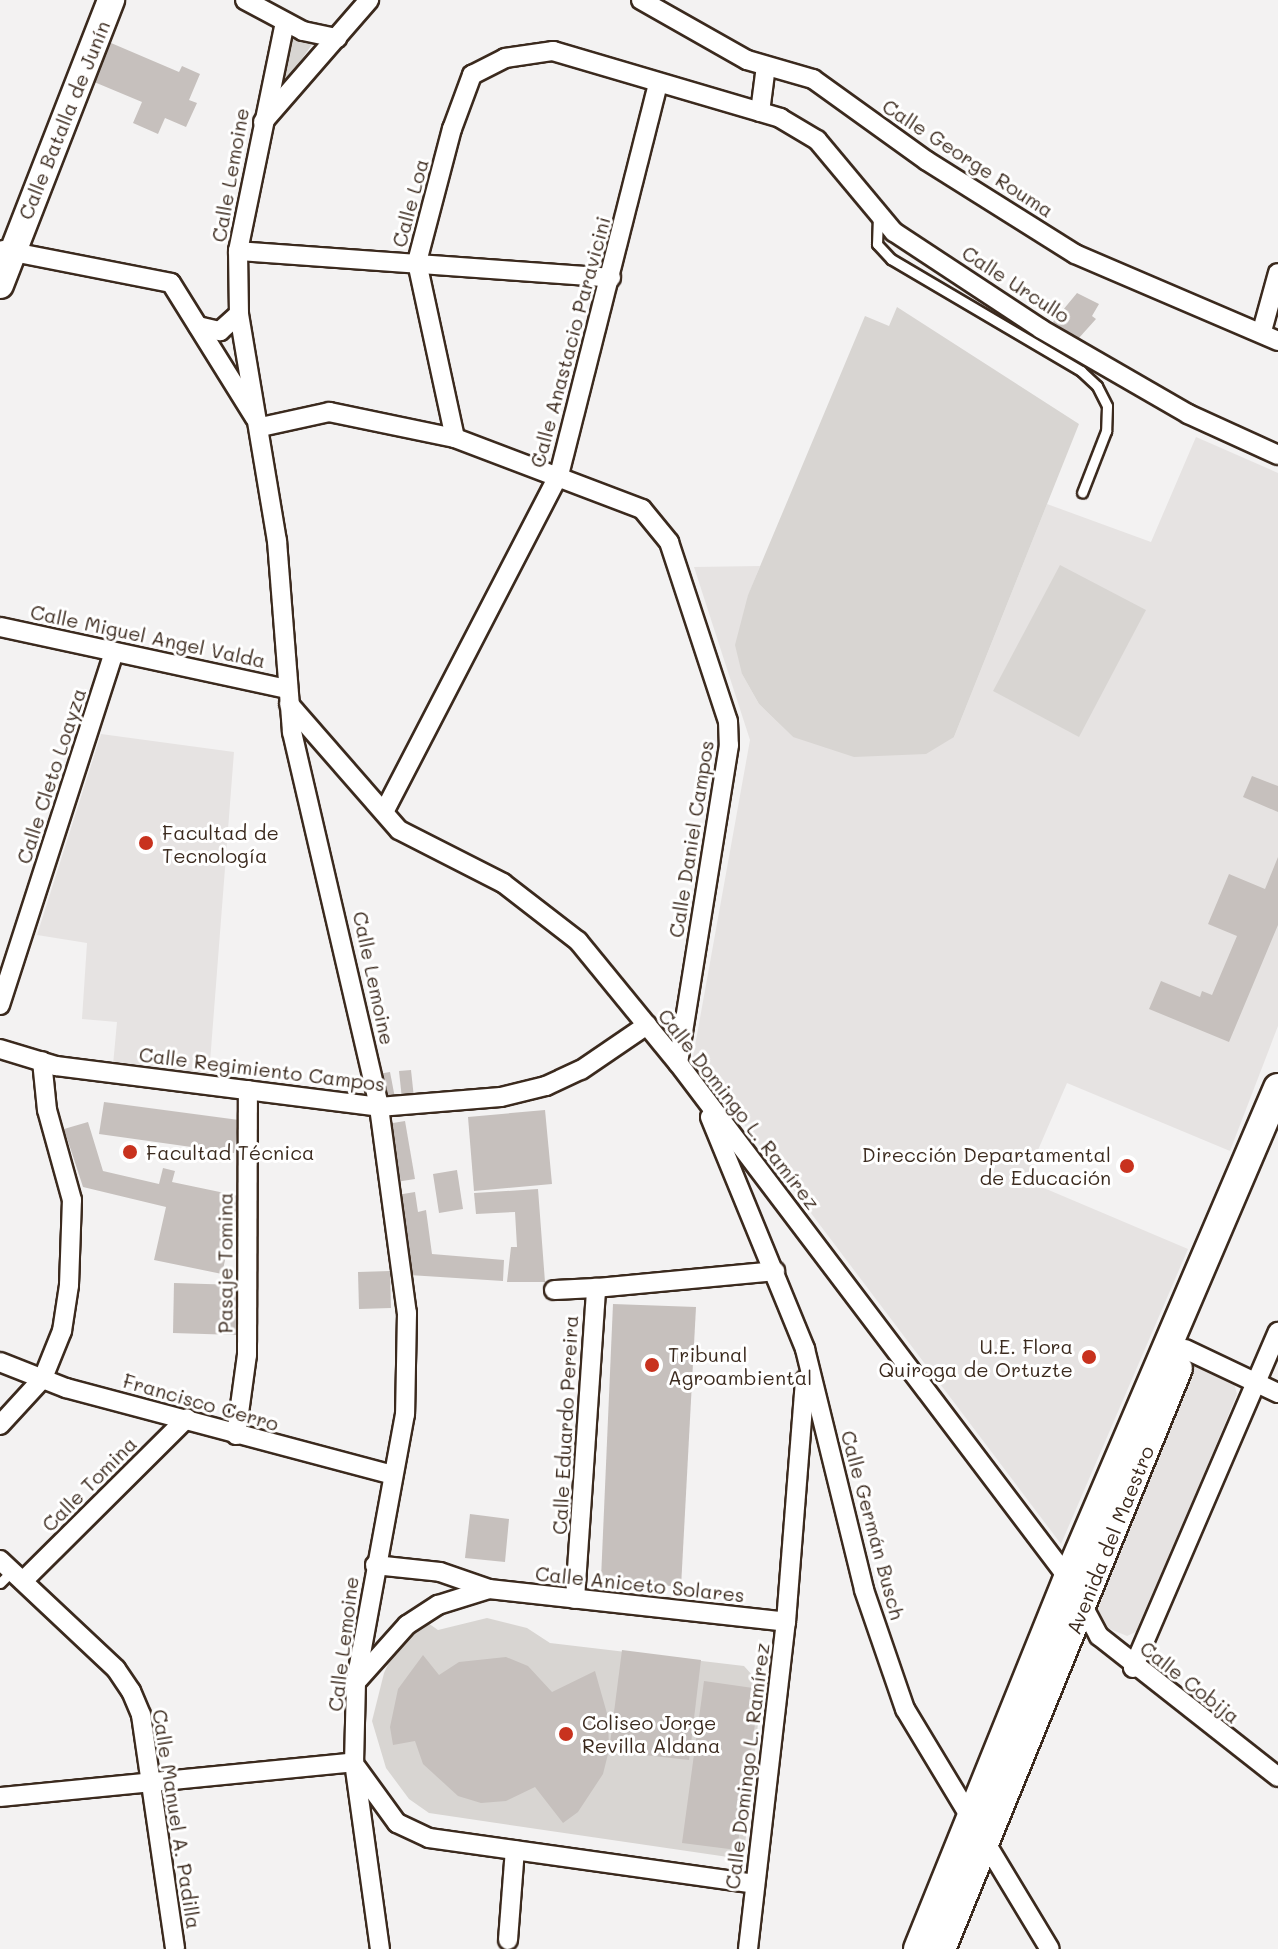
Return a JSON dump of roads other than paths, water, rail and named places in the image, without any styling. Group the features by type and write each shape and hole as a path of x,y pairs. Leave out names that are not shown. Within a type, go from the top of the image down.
{"main road":[{"name":"Calle Batalla de Junín","path":"0,285 6,251 111,0"},
{"name":"Avenida del Maestro","path":"918,1949 1068,1578 1276,1107"},
{"name":"Avenida del Maestro","path":"941,1949 1083,1613 1276,1107"}],"street":[{"path":"245,0 285,22 337,38"},
{"path":"262,123 369,0"},
{"name":"Calle George Rouma","path":"641,0 766,66 813,79 927,161 1075,254 1270,336"},
{"name":"Calle Lemoine","path":"285,22 238,251 239,314 261,427 277,541 288,696 379,1107 407,1313 405,1414 356,1682 354,1762 380,1949"},
{"name":"Calle Urcullo","path":"472,75 505,58 553,51 760,112 817,140 894,232 1041,329 1188,414 1278,455"},
{"path":"760,112 766,66"},
{"name":"Calle Loa","path":"455,438 417,262 452,129 472,75"},
{"name":"Calle Anastacio Paravicini","path":"384,812 559,475 658,84"},
{"path":"6,251 160,278 178,292 261,427"},
{"path":"238,251 611,278"},
{"path":"1270,336 1278,273"},
{"path":"198,326 220,331 239,314"},
{"name":"Calle Daniel Campos","path":"261,427 329,412 455,438 642,509 669,542 728,721 729,745 678,1063"},
{"name":"Calle Miguel Angel Valda","path":"0,627 288,696"},
{"name":"Calle Cleto Loayza","path":"0,1005 114,652"},
{"name":"Calle Domingo L. Ramírez","path":"288,696 384,812 417,843 503,883 547,913 578,941 700,1091 1068,1578 1083,1613"},
{"name":"Calle Regimiento Campos","path":"0,1049 42,1061 379,1107 501,1097 546,1086 581,1070 647,1025"},
{"path":"0,1425 43,1378 62,1331 72,1200 47,1110 42,1061"},
{"name":"Pasaje Tomina","path":"236,1435 247,1355 248,1090"},
{"name":"Calle Germán Busch","path":"700,1091 805,1349 864,1590 905,1709 972,1814 1050,1949"},
{"path":"554,1290 775,1271"},
{"name":"Calle Eduardo Pereira","path":"575,1599 596,1288"},
{"path":"1133,1668 1278,1332"},
{"name":"Calle Domingo L. Ramírez","path":"748,1949 786,1622 805,1407 805,1349"},
{"path":"1185,1349 1278,1393"},
{"name":"Francisco Cerro","path":"0,1362 43,1378 187,1418 236,1435 392,1475"},
{"name":"Calle Tomina","path":"9,1574 187,1418"},
{"name":"Calle Aniceto Solares","path":"375,1565 440,1572 489,1589 786,1622"},
{"name":"Calle Manuel A. Padilla","path":"9,1574 116,1669 131,1691 141,1715 175,1949"},
{"name":"Calle Aniceto Solares","path":"356,1682 407,1625 438,1605 489,1589"},
{"name":"Calle Cobija","path":"1083,1613 1133,1668 1278,1777"},
{"path":"0,1797 354,1762 397,1823 429,1838 755,1884"},
{"path":"508,1940 515,1850"}],"lane":[{"path":"878,212 877,244 891,259 1081,371 1097,386 1107,406 1106,431 1082,493"}],"place":[{"name":"Facultad de Tecnología","path":"146,843"},
{"name":"Facultad Técnica","path":"130,1152"},
{"name":"Dirección Departamental de Educación","path":"1127,1166"},
{"name":"U.E. Flora Quiroga de Ortuzte","path":"1089,1357"},
{"name":"Tribunal Agroambiental","path":"652,1365"},
{"name":"Coliseo Jorge Revilla Aldana","path":"566,1734"}]}
